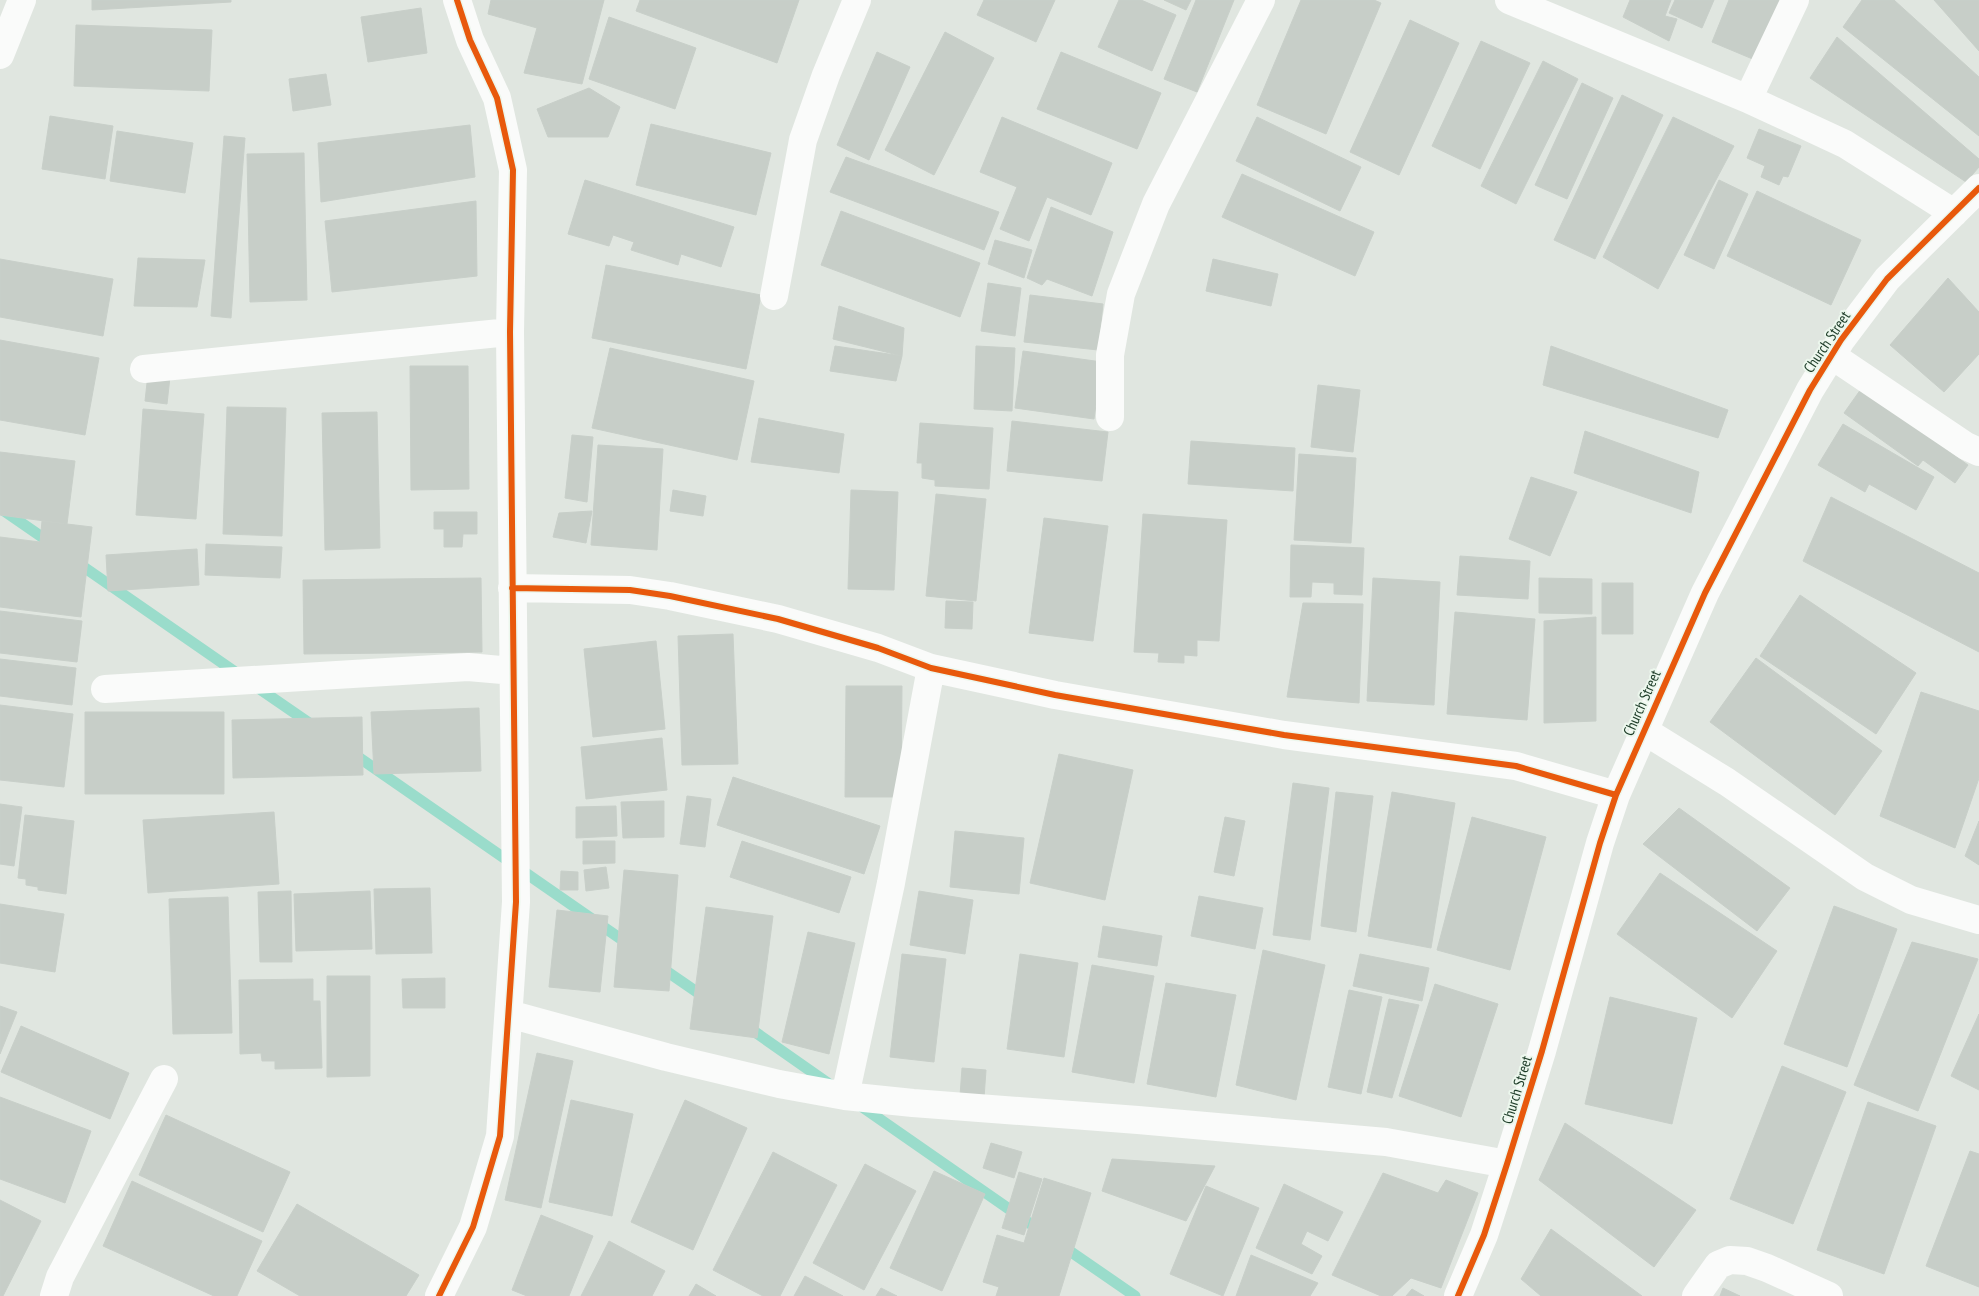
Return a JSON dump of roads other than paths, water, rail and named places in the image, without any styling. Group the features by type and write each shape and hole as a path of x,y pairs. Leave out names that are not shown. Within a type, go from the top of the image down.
{"street":[{"path":"0,55 22,0"},
{"path":"439,1296 473,1227 500,1136 516,902 510,332 514,170 497,98 470,40 457,0"},
{"path":"774,296 803,140 826,74 857,0"},
{"path":"1110,417 1110,356 1121,294 1156,204 1261,0"},
{"path":"1509,0 1748,99 1845,144 1954,213"},
{"path":"1748,99 1795,0"},
{"name":"Church Street","path":"1458,1296 1484,1235 1507,1164 1542,1051 1600,843 1616,795 1705,593 1810,390 1831,355 1887,279 1979,188"},
{"path":"144,369 510,332"},
{"path":"1831,355 1966,446 1979,452"},
{"path":"512,588 630,590 670,596 778,619 878,648 931,668 1055,695 1284,735 1516,766 1616,795"},
{"path":"105,690 468,667 513,671"},
{"path":"845,1096 890,883 931,668"},
{"path":"1643,730 1727,782 1865,877 1911,900 1979,920"},
{"path":"509,1014 666,1057 779,1084 845,1096 1377,1141 1507,1164"},
{"path":"54,1296 60,1277 164,1079"},
{"path":"1696,1296 1718,1264 1730,1260 1747,1261 1767,1268 1829,1296"}],"waterway":[{"path":"0,508 52,544"},
{"path":"75,561 241,676"},
{"path":"254,685 315,727"},
{"path":"351,752 631,946"},
{"path":"659,966 707,999"},
{"path":"745,1025 832,1086"},
{"path":"858,1104 1042,1232"},
{"path":"1061,1245 1135,1296"}]}
